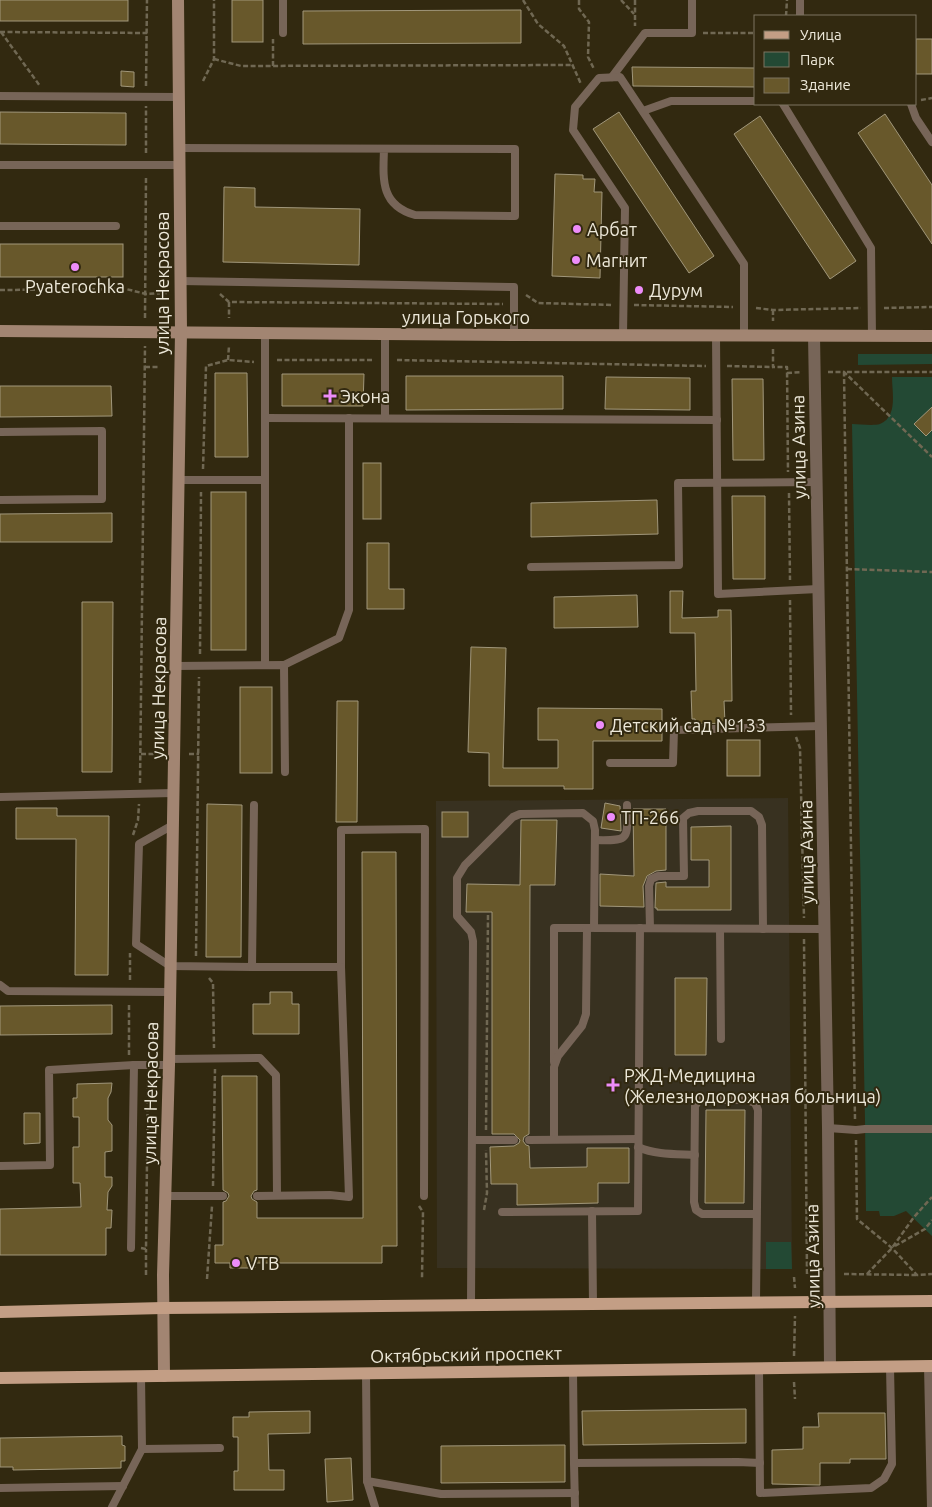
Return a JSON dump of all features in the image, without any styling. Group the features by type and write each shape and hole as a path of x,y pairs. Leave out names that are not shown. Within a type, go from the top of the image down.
{"main road":[{"path":"0,1312 163,1308 756,1302 795,1297 830,1302 932,1301"},
{"name":"Октябрьский проспект","path":"0,1378 930,1366"}],"street":[{"name":"улица Некрасова","path":"164,1376 163,1308 181,332 178,0"},
{"name":"улица Горького","path":"0,331 932,336"},
{"name":"улица Азина","path":"814,336 825,929 830,1367"}],"lane":[{"path":"282,0 283,34"},
{"path":"612,77 646,33 692,33 692,0"},
{"path":"800,0 800,15"},
{"path":"623,335 625,208 573,130 574,107 599,78 612,77 620,77 744,264 744,335"},
{"path":"0,96 179,97"},
{"path":"642,111 671,101 754,102"},
{"path":"784,105 871,248 872,336"},
{"path":"910,105 916,118 932,142"},
{"path":"179,148 515,149 515,216 415,215 402,211 392,203 386,193 384,149"},
{"path":"0,165 179,165"},
{"path":"0,226 116,226"},
{"path":"180,287 514,287 514,335"},
{"path":"265,333 265,665"},
{"path":"385,418 386,334"},
{"path":"716,336 718,594 818,589"},
{"path":"265,418 716,420"},
{"path":"176,666 284,665 339,638 349,610 349,418"},
{"path":"0,432 102,431 102,499 0,500"},
{"path":"179,480 265,480"},
{"path":"532,567 679,565 678,483 816,482"},
{"path":"284,665 285,772"},
{"path":"610,763 674,763 674,730 821,726"},
{"path":"0,797 173,793"},
{"path":"252,967 254,805"},
{"path":"595,840 619,840 624,838 627,834 627,805"},
{"path":"650,928 649,886 651,879 658,876 684,876 684,818 688,813 698,811 751,811 759,817 762,825 763,929"},
{"path":"471,1305 473,942 471,932 457,916 457,878 465,865 513,817 520,814 582,813 593,821 595,840 586,1014 582,1026 558,1056 554,1067"},
{"path":"173,825 139,844 136,944 170,966 341,967"},
{"path":"257,1196 330,1195 349,1197 341,967 340,830 425,829 424,1196"},
{"path":"554,1140 554,928 825,929"},
{"path":"502,1212 638,1211 640,928"},
{"path":"720,928 721,1039"},
{"path":"0,985 8,991 170,992"},
{"path":"0,1166 50,1165 49,1070 148,1065 215,1059 260,1058 276,1075 277,1195"},
{"path":"134,1065 135,1248"},
{"path":"756,1302 757,1214 758,1110 755,1103 748,1100 699,1100 695,1106 694,1202 696,1210 702,1214 757,1214"},
{"path":"828,1128 856,1130 932,1129"},
{"path":"472,1140 514,1140"},
{"path":"529,1140 638,1143 648,1152 694,1155"},
{"path":"165,1196 223,1196"},
{"path":"592,1211 593,1304"},
{"path":"930,1366 931,1507"},
{"path":"759,1368 760,1493 871,1488 884,1479 892,1464 890,1367"},
{"path":"573,1370 575,1507"},
{"path":"366,1373 367,1480 375,1507"},
{"path":"112,1507 142,1448 141,1376"},
{"path":"142,1448 220,1448"},
{"path":"574,1463 760,1463"},
{"path":"367,1480 441,1494 575,1493"},
{"path":"0,1488 123,1486"}],"path":[{"path":"146,294 147,0"},
{"path":"203,81 214,59 214,0"},
{"path":"523,0 538,24 564,46 586,94"},
{"path":"579,0 579,9 589,22 588,58 599,78"},
{"path":"621,0 635,16"},
{"path":"634,0 635,47"},
{"path":"786,0 786,15"},
{"path":"1,32 147,33"},
{"path":"1,32 47,96"},
{"path":"692,33 754,33"},
{"path":"214,59 241,66 573,65"},
{"path":"917,100 932,98"},
{"path":"0,290 126,289 146,294 180,287"},
{"path":"514,287 538,303 744,307 773,310 932,307"},
{"path":"218,292 229,302 504,304 514,302"},
{"path":"773,310 773,367"},
{"path":"201,366 228,360 265,362 283,359 787,367 792,727 800,748 804,920"},
{"path":"206,366 202,480 196,958 198,966 213,983 215,1059 213,1196 207,1279"},
{"path":"140,786 145,367 160,367"},
{"path":"844,372 932,457"},
{"path":"844,372 857,1218 892,1248 917,1275"},
{"path":"787,373 932,372"},
{"path":"847,569 932,572"},
{"path":"141,754 155,754"},
{"path":"189,754 198,754"},
{"path":"484,1212 487,1192 488,915"},
{"path":"804,937 806,1274"},
{"path":"130,968 128,1056 148,1065 146,1275"},
{"path":"867,1274 892,1248 914,1217 932,1197"},
{"path":"422,1279 423,1212"},
{"path":"892,1248 924,1228 932,1220"},
{"path":"135,1248 146,1249"},
{"path":"844,1274 932,1274"},
{"path":"794,1277 794,1367"},
{"path":"794,1382 795,1399"}],"shaded area":[{"name":"РЖД-Медицина (Железнодорожная больница)","path":"788,798 792,1269 437,1268 436,801"}],"green space":[{"path":"858,354 932,354 932,364 858,365"},
{"path":"892,377 932,377 932,1236 906,1211 894,1216 880,1216 879,1211 866,1211 852,424 877,425 886,421 893,404"},
{"path":"766,1242 791,1242 792,1269 766,1269"}],"building":[{"path":"0,0 128,0 128,21 0,21"},
{"path":"232,0 263,0 263,42 232,42"},
{"path":"521,10 521,43 303,44 303,11"},
{"path":"917,39 932,39 932,74 917,74"},
{"path":"632,67 754,68 754,87 633,86"},
{"path":"121,71 134,72 134,87 121,86"},
{"path":"0,112 126,113 126,145 0,144"},
{"path":"619,112 714,256 689,273 593,129"},
{"path":"885,114 932,185 932,244 858,133"},
{"path":"760,116 856,261 830,279 734,134"},
{"name":"Арбат","path":"555,174 583,175 583,179 595,179 594,192 602,192 600,278 552,276"},
{"path":"224,187 255,188 255,207 360,209 359,265 223,262"},
{"path":"0,244 123,244 123,277 0,277"},
{"path":"215,373 247,373 248,457 215,457"},
{"path":"282,374 364,374 363,406 282,406"},
{"path":"406,376 563,376 563,409 406,410"},
{"path":"606,377 690,378 690,410 605,409"},
{"path":"732,379 763,379 764,460 733,460"},
{"path":"0,386 111,386 112,416 0,417"},
{"path":"932,407 932,430 926,436 914,424"},
{"path":"363,463 381,463 381,519 363,519"},
{"path":"211,492 246,492 246,650 211,650"},
{"path":"732,496 765,496 765,579 733,579"},
{"path":"657,500 658,534 531,537 531,503"},
{"path":"112,513 112,542 0,542 0,514"},
{"path":"367,543 389,543 389,589 404,589 404,609 367,609"},
{"path":"670,591 683,591 682,618 718,617 718,610 731,610 732,701 724,701 725,723 696,724 695,719 692,719 691,691 696,691 695,633 670,633"},
{"path":"637,595 638,627 554,628 554,597"},
{"path":"82,602 113,602 112,772 82,772"},
{"name":"Детский сад №133","path":"471,647 506,648 503,768 558,768 558,740 538,740 538,708 662,709 662,741 593,741 593,789 564,789 564,786 489,786 489,753 468,752"},
{"path":"240,687 272,687 272,773 240,773"},
{"path":"337,701 358,701 357,822 336,822"},
{"path":"727,740 760,740 760,776 727,776"},
{"name":"ТП-266","path":"605,803 620,806 621,831 601,828"},
{"path":"207,804 242,805 241,957 206,957"},
{"path":"16,808 57,808 57,816 109,816 108,975 75,975 76,839 16,839"},
{"path":"633,809 666,809 666,870 656,871 647,876 643,886 644,907 600,906 600,874 634,876"},
{"path":"442,812 468,812 468,837 442,837"},
{"path":"521,820 557,820 555,885 530,885 529,1134 524,1137 523,1141 529,1146 530,1168 587,1167 587,1148 629,1148 629,1183 598,1183 598,1203 517,1205 517,1184 491,1184 490,1147 514,1146 520,1140 514,1134 492,1134 492,912 466,912 467,884 520,885"},
{"path":"731,826 731,910 657,910 655,908 656,883 666,882 666,887 709,887 709,860 691,860 691,827"},
{"path":"362,852 396,852 397,1246 382,1246 382,1263 255,1263 255,1268 230,1268 230,1263 215,1263 215,1245 223,1245 223,1202 229,1196 223,1190 222,1076 257,1076 257,1190 251,1196 257,1202 257,1218 363,1218"},
{"path":"675,978 707,978 706,1055 675,1055"},
{"path":"270,992 292,992 292,1004 299,1004 299,1034 253,1034 253,1004 270,1004"},
{"path":"112,1005 112,1034 0,1035 0,1006"},
{"path":"112,1083 108,1098 108,1120 112,1125 112,1151 105,1152 105,1177 112,1177 112,1186 108,1192 107,1210 112,1210 111,1228 106,1228 106,1255 0,1255 0,1209 81,1207 80,1183 73,1183 73,1147 79,1147 79,1117 73,1117 73,1098 77,1098 77,1084"},
{"path":"706,1110 745,1110 744,1203 705,1203"},
{"path":"24,1113 40,1113 40,1143 24,1144"},
{"path":"746,1409 746,1443 583,1445 582,1411"},
{"path":"310,1411 310,1433 268,1434 269,1470 284,1470 284,1490 234,1490 234,1471 238,1471 238,1437 233,1437 233,1417 249,1417 249,1412"},
{"path":"818,1413 885,1413 886,1459 850,1459 850,1463 820,1463 820,1485 772,1484 772,1450 803,1449 803,1427 819,1427"},
{"path":"122,1436 122,1445 125,1446 125,1461 121,1461 121,1468 13,1470 13,1467 0,1467 0,1438"},
{"path":"565,1445 565,1482 441,1483 441,1446"},
{"path":"351,1458 353,1500 327,1502 325,1459"}],"place":[{"name":"Арбат","path":"577,229"},
{"name":"Магнит","path":"576,260"},
{"name":"Pyaterochka","path":"75,267"},
{"name":"Дурум","path":"639,290"},
{"name":"Экона","path":"330,396"},
{"name":"Детский сад №133","path":"600,725"},
{"name":"ТП-266","path":"611,817"},
{"name":"РЖД-Медицина (Железнодорожная больница)","path":"613,1085"},
{"name":"VTB","path":"236,1263"}]}
